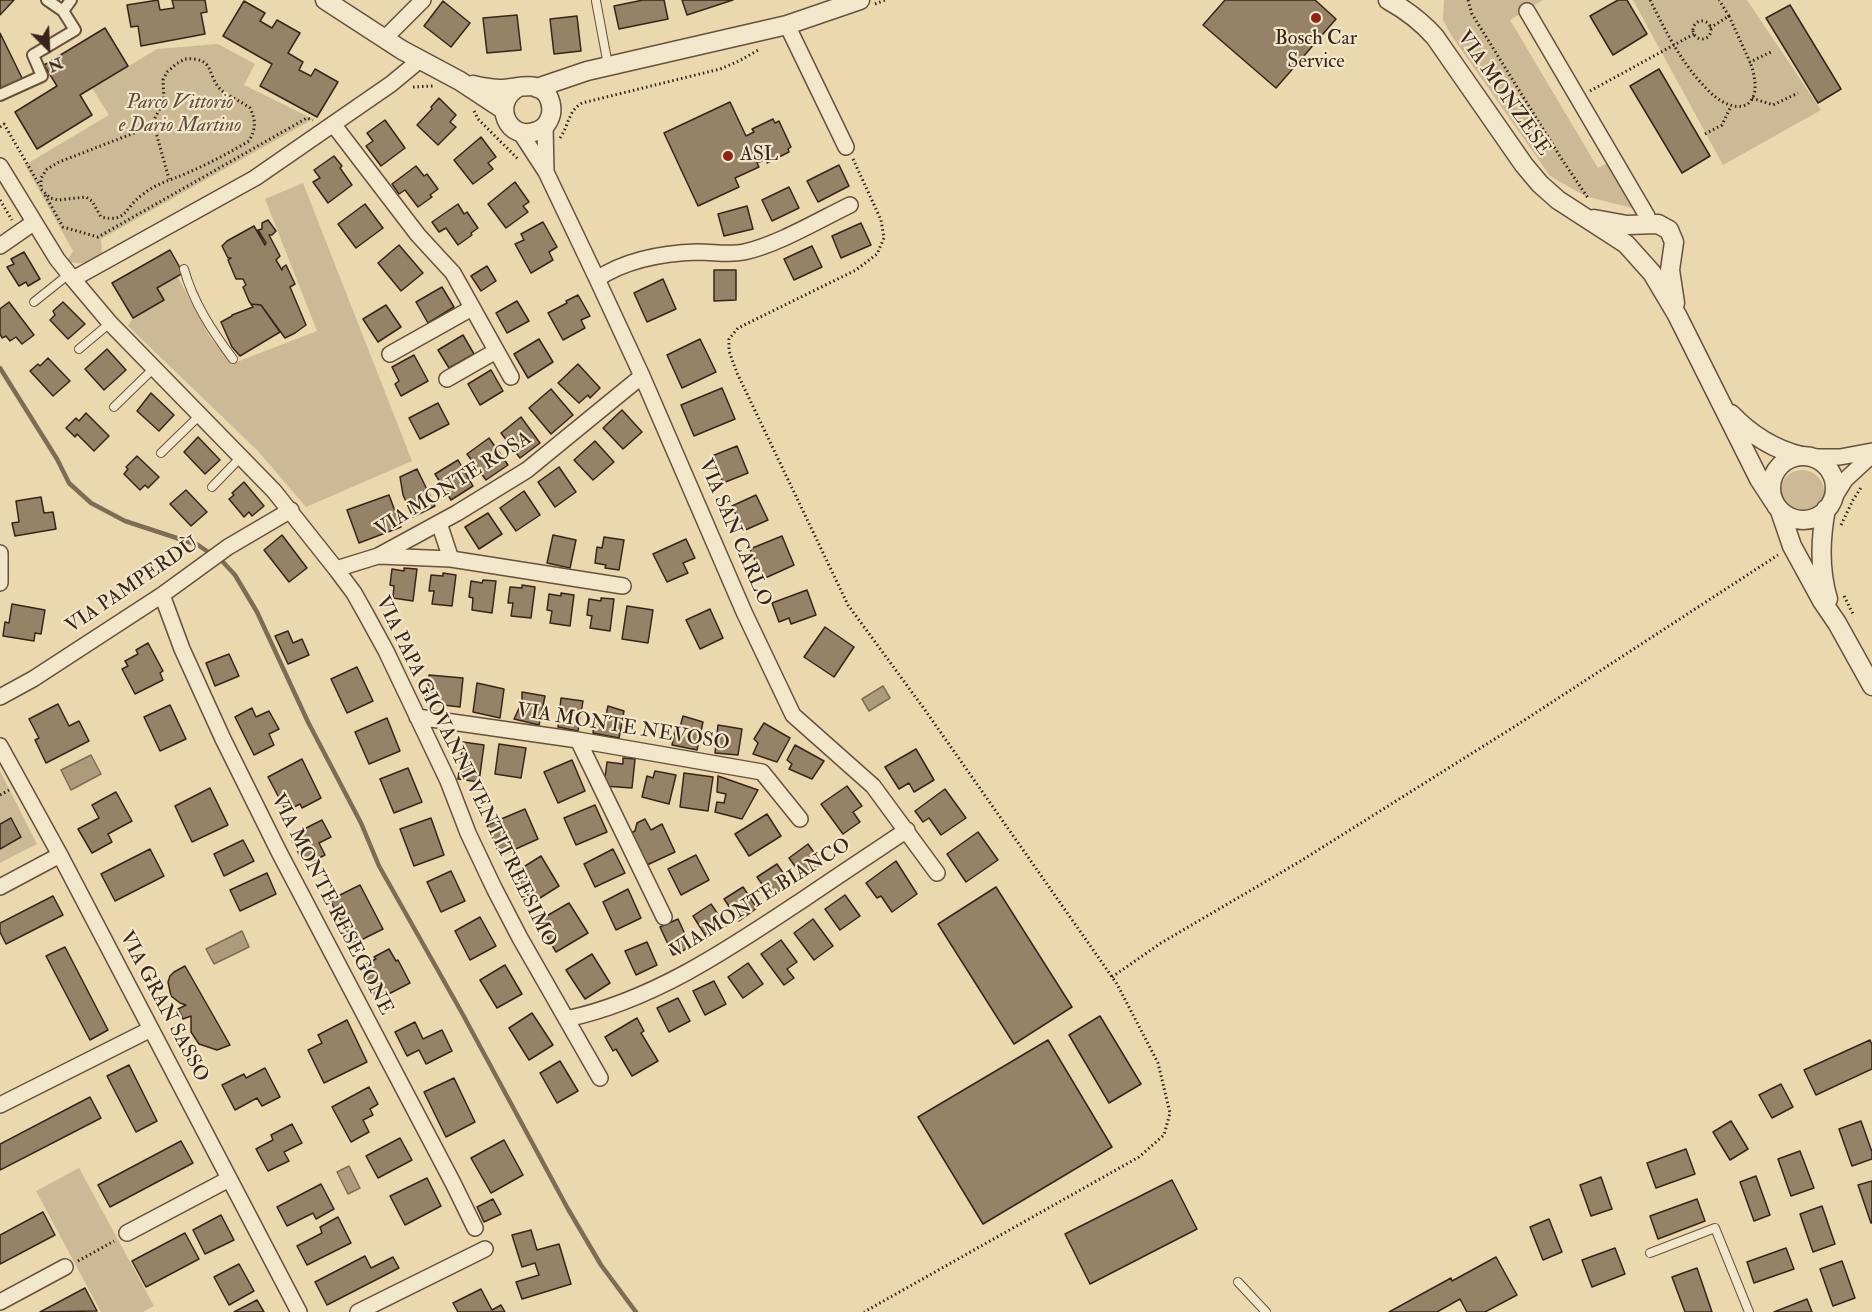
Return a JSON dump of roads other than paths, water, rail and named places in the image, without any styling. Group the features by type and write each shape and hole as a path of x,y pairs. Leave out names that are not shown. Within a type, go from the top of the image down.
{"street":[{"path":"0,95 42,76 33,55 75,30 63,11 47,0"},
{"path":"63,11 71,0"},
{"path":"325,0 384,39 460,81 504,110"},
{"path":"384,39 423,0"},
{"name":"VIA MONZESE","path":"1388,0 1410,5 1419,21 1435,37 1524,165 1557,200 1586,208 1618,224 1660,225 1669,230 1674,239 1670,270 1677,315"},
{"path":"544,94 575,74 789,30 865,3"},
{"path":"1527,10 1647,216 1648,224 1636,233 1633,243 1638,257 1650,264 1660,264 1668,260 1673,252"},
{"path":"789,30 846,147"},
{"path":"71,277 255,178 391,84 420,60"},
{"path":"460,81 490,89 529,86 544,94 551,114 545,126 533,132 520,132 508,124 504,110 508,96 519,87"},
{"path":"333,124 417,235 453,273 510,377"},
{"name":"VIA SAN CARLO","path":"545,126 546,172"},
{"name":"VIA SAN CARLO","path":"520,132 546,172 597,279 642,376 744,612 793,715 873,786 937,873"},
{"name":"VIA PAPA GIOVANNI VENTITREESIMO","path":"0,166 33,223 71,277 110,323 291,510 354,593 373,626 448,781 468,833 494,888 600,1078"},
{"path":"597,279 627,264 653,256 737,253 755,249 850,205"},
{"name":"VIA MONZESE","path":"1586,208 1626,244 1665,291 1759,479 1777,507 1792,546 1872,686"},
{"path":"0,246 33,223"},
{"path":"390,354 472,308"},
{"path":"447,378 496,351"},
{"name":"VIA MONTE ROSA","path":"336,569 378,556 439,523 527,470 642,376"},
{"name":"VIA MONZESE","path":"1715,390 1730,412 1751,432 1775,448 1806,457"},
{"path":"1872,453 1845,480 1829,505 1818,516 1798,520 1788,517 1777,507 1771,493 1771,482 1781,465 1790,459 1872,453"},
{"path":"1806,457 1821,462 1829,470 1834,490 1829,505"},
{"name":"VIA MONZESE","path":"1829,505 1821,548 1822,573 1828,601 1837,623"},
{"name":"VIA PAMPERDÙ","path":"0,698 162,595 223,551 291,510"},
{"path":"439,523 451,560"},
{"path":"0,553 0,583"},
{"path":"378,556 451,560 623,586"},
{"name":"VIA MONTE RESEGONE","path":"162,595 187,659 223,739 475,1228"},
{"name":"VIA MONTE NEVOSO","path":"417,717 762,772 800,819"},
{"path":"578,741 664,918"},
{"name":"VIA GRAN SASSO","path":"0,746 60,855 299,1312"},
{"name":"VIA MONTE BIANCO","path":"566,1019 620,1003 706,961 750,935 907,830"},
{"path":"0,887 60,855"},
{"path":"0,1105 151,1029"},
{"path":"127,1233 229,1179"},
{"path":"358,1312 485,1249"},
{"path":"0,1302 66,1267"}],"lane":[{"path":"596,1 604,67"},
{"path":"184,269 189,289 214,334 232,359"},
{"path":"34,302 71,277"},
{"path":"80,349 110,323"},
{"path":"114,407 154,368"},
{"path":"161,453 200,415"},
{"path":"212,487 241,457"},
{"path":"1650,1252 1715,1228 1749,1312"},
{"path":"1238,1282 1266,1312"}],"waterway":[{"path":"0,368 57,459 69,483 91,503 125,521 198,545 223,562 235,575 257,612 308,722 361,823 379,866 568,1209 601,1265 636,1312"}],"place":[{"name":"Bosch Car Service","path":"1316,18"},
{"name":"ASL","path":"728,156"}],"park label":[{"name":"Parco Vittorio e Dario Martino","path":"180,116"}]}
